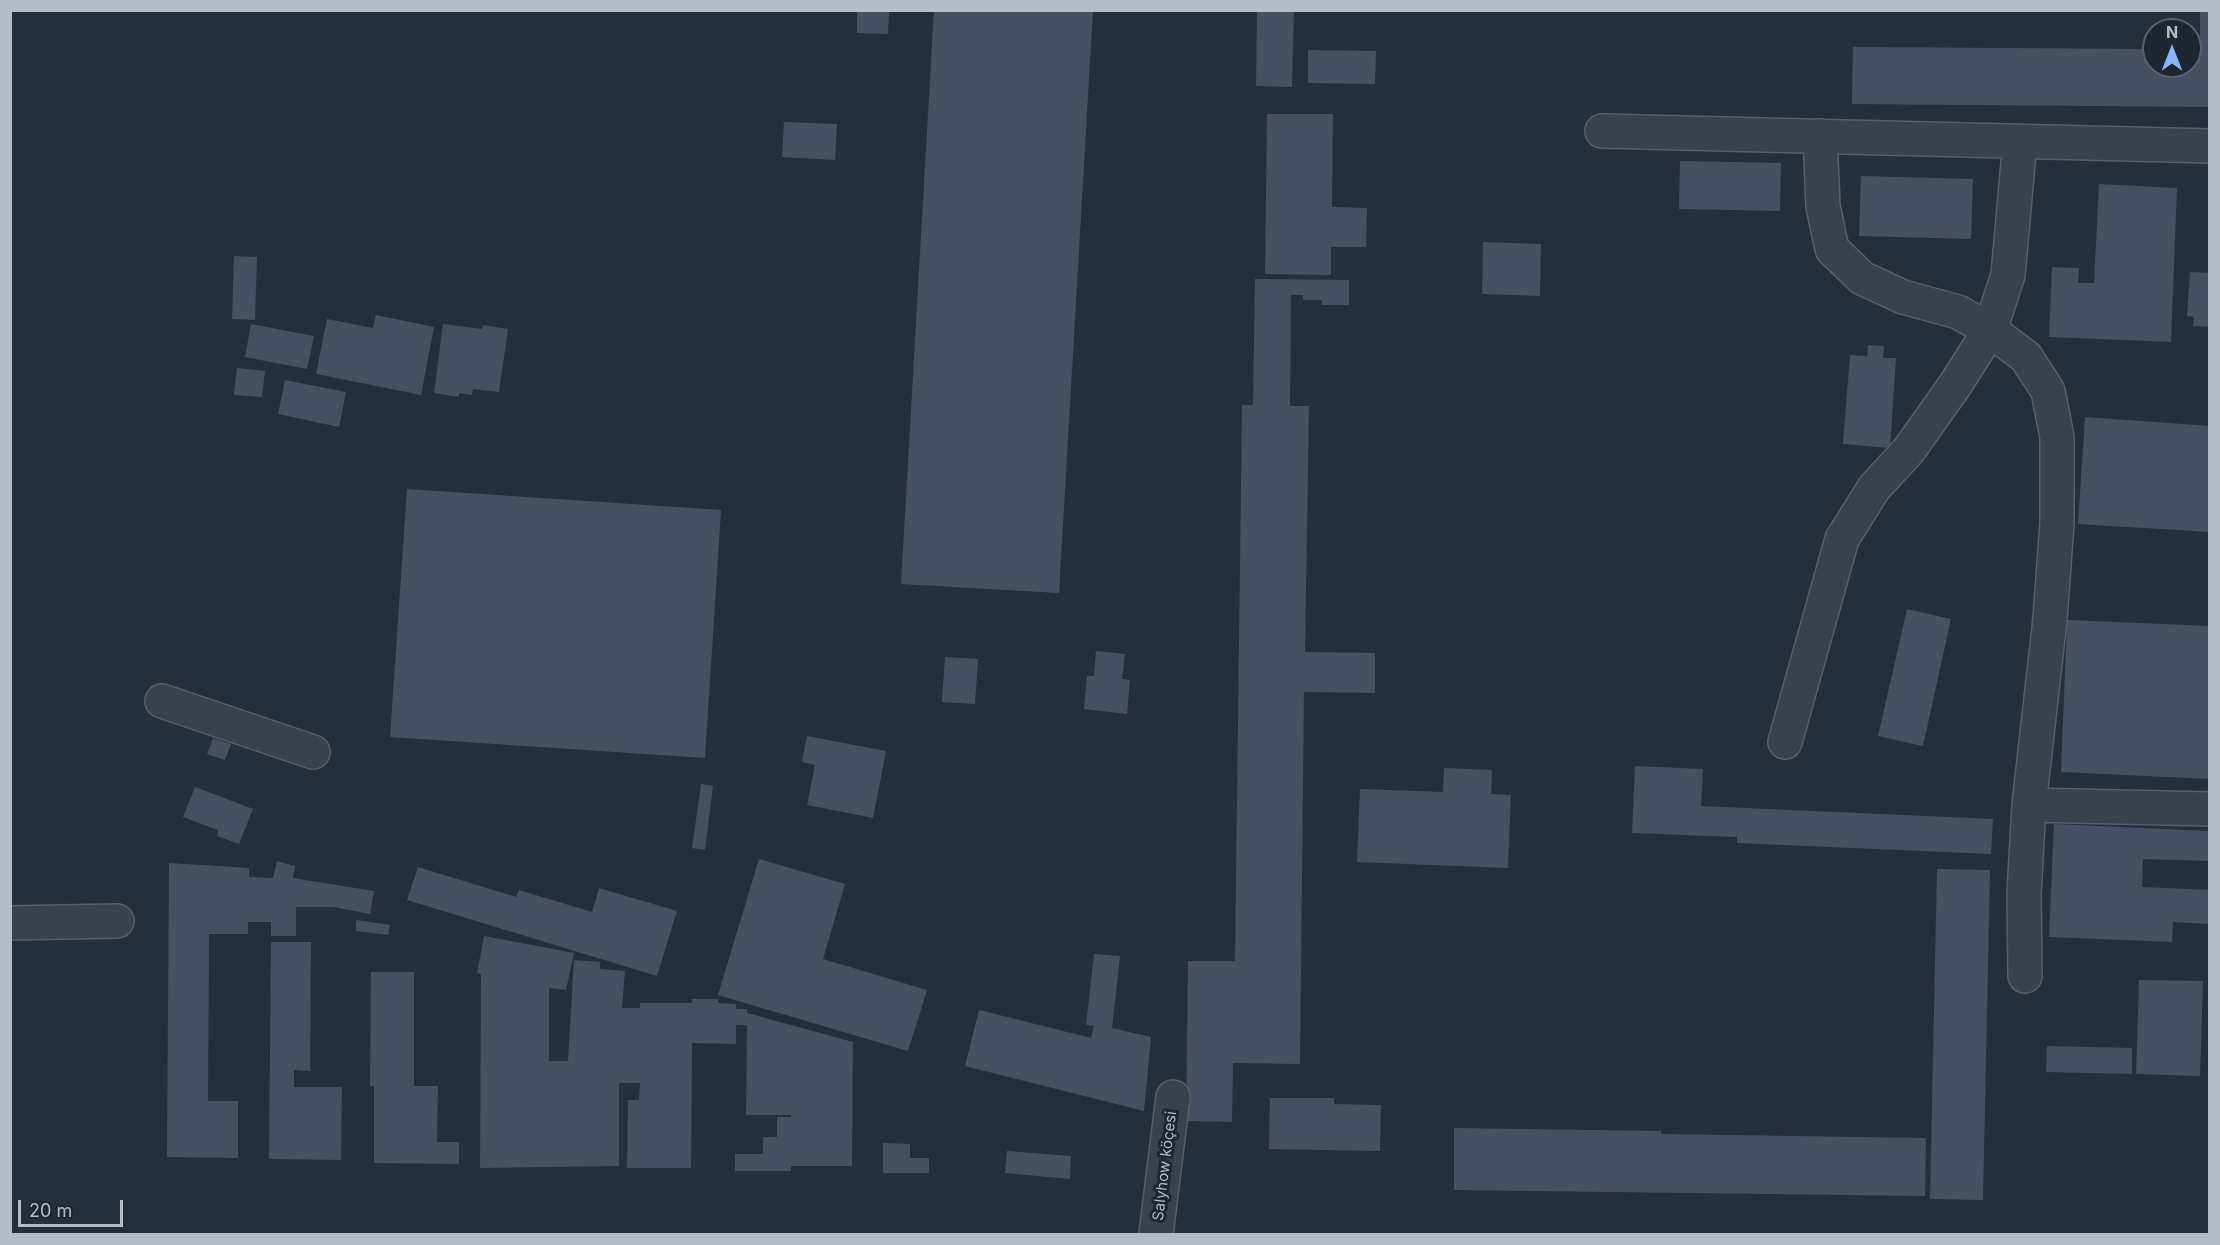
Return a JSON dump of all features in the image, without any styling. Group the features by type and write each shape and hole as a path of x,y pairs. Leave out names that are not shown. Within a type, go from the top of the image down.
{"street":[{"path":"1602,131 2210,146"},
{"path":"1820,136 1823,206 1832,249 1862,278 1903,297 1958,312 1990,330 2026,357 2049,391 2057,437 2057,523 2050,619 2030,805 2024,893 2025,976"},
{"path":"1785,742 1842,539 1874,488 1909,450 1990,330 2008,275 2020,141"},
{"path":"162,701 313,752"},
{"path":"2030,805 2210,809"},
{"path":"10,923 117,921"},
{"name":"Salyhow köçesi","path":"1156,1234 1173,1097"}],"building":[{"path":"857,10 889,10 888,34 857,33"},
{"path":"934,10 1093,10 1059,593 901,584"},
{"path":"1257,10 1294,10 1292,87 1256,86"},
{"path":"2200,10 2210,10 2210,107 1852,104 1853,47 2142,49 2142,78 2202,78 2202,18 2200,18"},
{"path":"1308,50 1376,51 1375,84 1308,83"},
{"path":"1267,114 1333,114 1332,207 1367,208 1366,247 1331,247 1331,275 1265,274"},
{"path":"784,122 837,124 835,160 782,157"},
{"path":"1680,161 1781,163 1780,211 1679,209"},
{"path":"1861,176 1973,179 1971,239 1859,236"},
{"path":"2099,184 2177,188 2171,342 2049,337 2052,267 2079,268 2078,283 2094,283"},
{"path":"1483,242 1541,244 1540,296 1482,294"},
{"path":"234,256 257,257 255,320 232,319"},
{"path":"2190,272 2210,273 2210,327 2193,326 2194,317 2187,316"},
{"path":"1255,279 1349,280 1349,305 1322,305 1322,300 1303,300 1303,295 1291,295 1290,406 1309,406 1305,652 1375,653 1375,693 1304,692 1300,1064 1233,1063 1232,1122 1186,1121 1188,961 1235,961 1242,405 1253,405"},
{"path":"376,315 434,327 421,395 316,374 327,319 373,328"},
{"path":"251,324 314,336 307,369 245,357"},
{"path":"443,324 482,329 483,325 508,329 499,392 473,389 472,395 459,393 459,397 434,393"},
{"path":"1868,345 1884,346 1883,358 1896,358 1890,448 1843,444 1850,355 1867,356"},
{"path":"237,368 265,371 262,397 234,395"},
{"path":"285,380 346,392 339,427 278,414"},
{"path":"2085,417 2210,426 2210,532 2078,524"},
{"path":"407,489 721,510 705,758 390,737"},
{"path":"1907,609 1951,619 1923,746 1878,736"},
{"path":"2067,620 2210,626 2210,779 2061,772"},
{"path":"1096,651 1125,654 1122,679 1130,680 1127,714 1084,709 1087,676 1094,676"},
{"path":"945,657 978,659 975,704 942,702"},
{"path":"807,736 886,751 873,818 807,805 815,765 802,762"},
{"path":"213,738 231,744 225,760 207,754"},
{"path":"1635,766 1703,769 1701,806 1993,819 1991,854 1737,843 1737,837 1632,833"},
{"path":"1444,768 1492,770 1491,794 1511,795 1508,868 1357,862 1360,789 1443,792"},
{"path":"701,784 713,786 705,850 692,848"},
{"path":"195,787 253,809 239,844 217,836 218,830 183,817"},
{"path":"2054,824 2210,831 2210,861 2143,859 2142,887 2210,890 2210,924 2173,922 2172,942 2049,937"},
{"path":"759,859 845,884 823,959 927,990 908,1051 718,995"},
{"path":"277,861 295,866 293,878 374,891 370,914 333,907 296,907 296,936 271,936 271,922 248,922 248,934 209,934 208,1101 238,1101 238,1158 167,1157 169,863 249,868 249,877 273,878"},
{"path":"418,867 516,897 519,890 592,912 599,888 677,911 657,976 407,900"},
{"path":"1937,869 1990,870 1983,1200 1930,1199"},
{"path":"356,920 390,925 388,935 356,931"},
{"path":"484,936 574,953 566,990 549,988 549,1061 568,1061 574,960 600,962 600,969 625,971 622,1008 640,1008 640,1003 692,1003 692,999 718,999 718,1003 736,1004 736,1009 747,1009 747,1013 853,1042 852,1166 791,1166 791,1171 735,1171 735,1154 763,1154 763,1137 777,1137 777,1117 791,1117 791,1115 746,1115 747,1025 736,1025 736,1044 692,1043 691,1168 627,1168 628,1100 639,1100 640,1083 619,1083 619,1166 480,1168 481,974 477,973"},
{"path":"271,942 311,942 310,1071 294,1070 294,1087 342,1087 341,1160 269,1159"},
{"path":"1094,954 1120,956 1112,1028 1151,1037 1144,1111 965,1066 979,1010 1091,1038 1094,1026 1086,1025"},
{"path":"371,972 414,972 414,1086 438,1086 437,1142 459,1142 459,1164 374,1163 374,1086 370,1086"},
{"path":"2139,980 2203,981 2200,1076 2136,1074"},
{"path":"2047,1046 2132,1048 2132,1074 2046,1072"},
{"path":"1270,1098 1334,1098 1334,1104 1381,1105 1380,1151 1269,1149"},
{"path":"1454,1128 1926,1138 1925,1196 1454,1190"},
{"path":"883,1143 910,1144 910,1158 929,1158 929,1173 883,1173"},
{"path":"1007,1151 1071,1156 1070,1179 1005,1173"}]}
